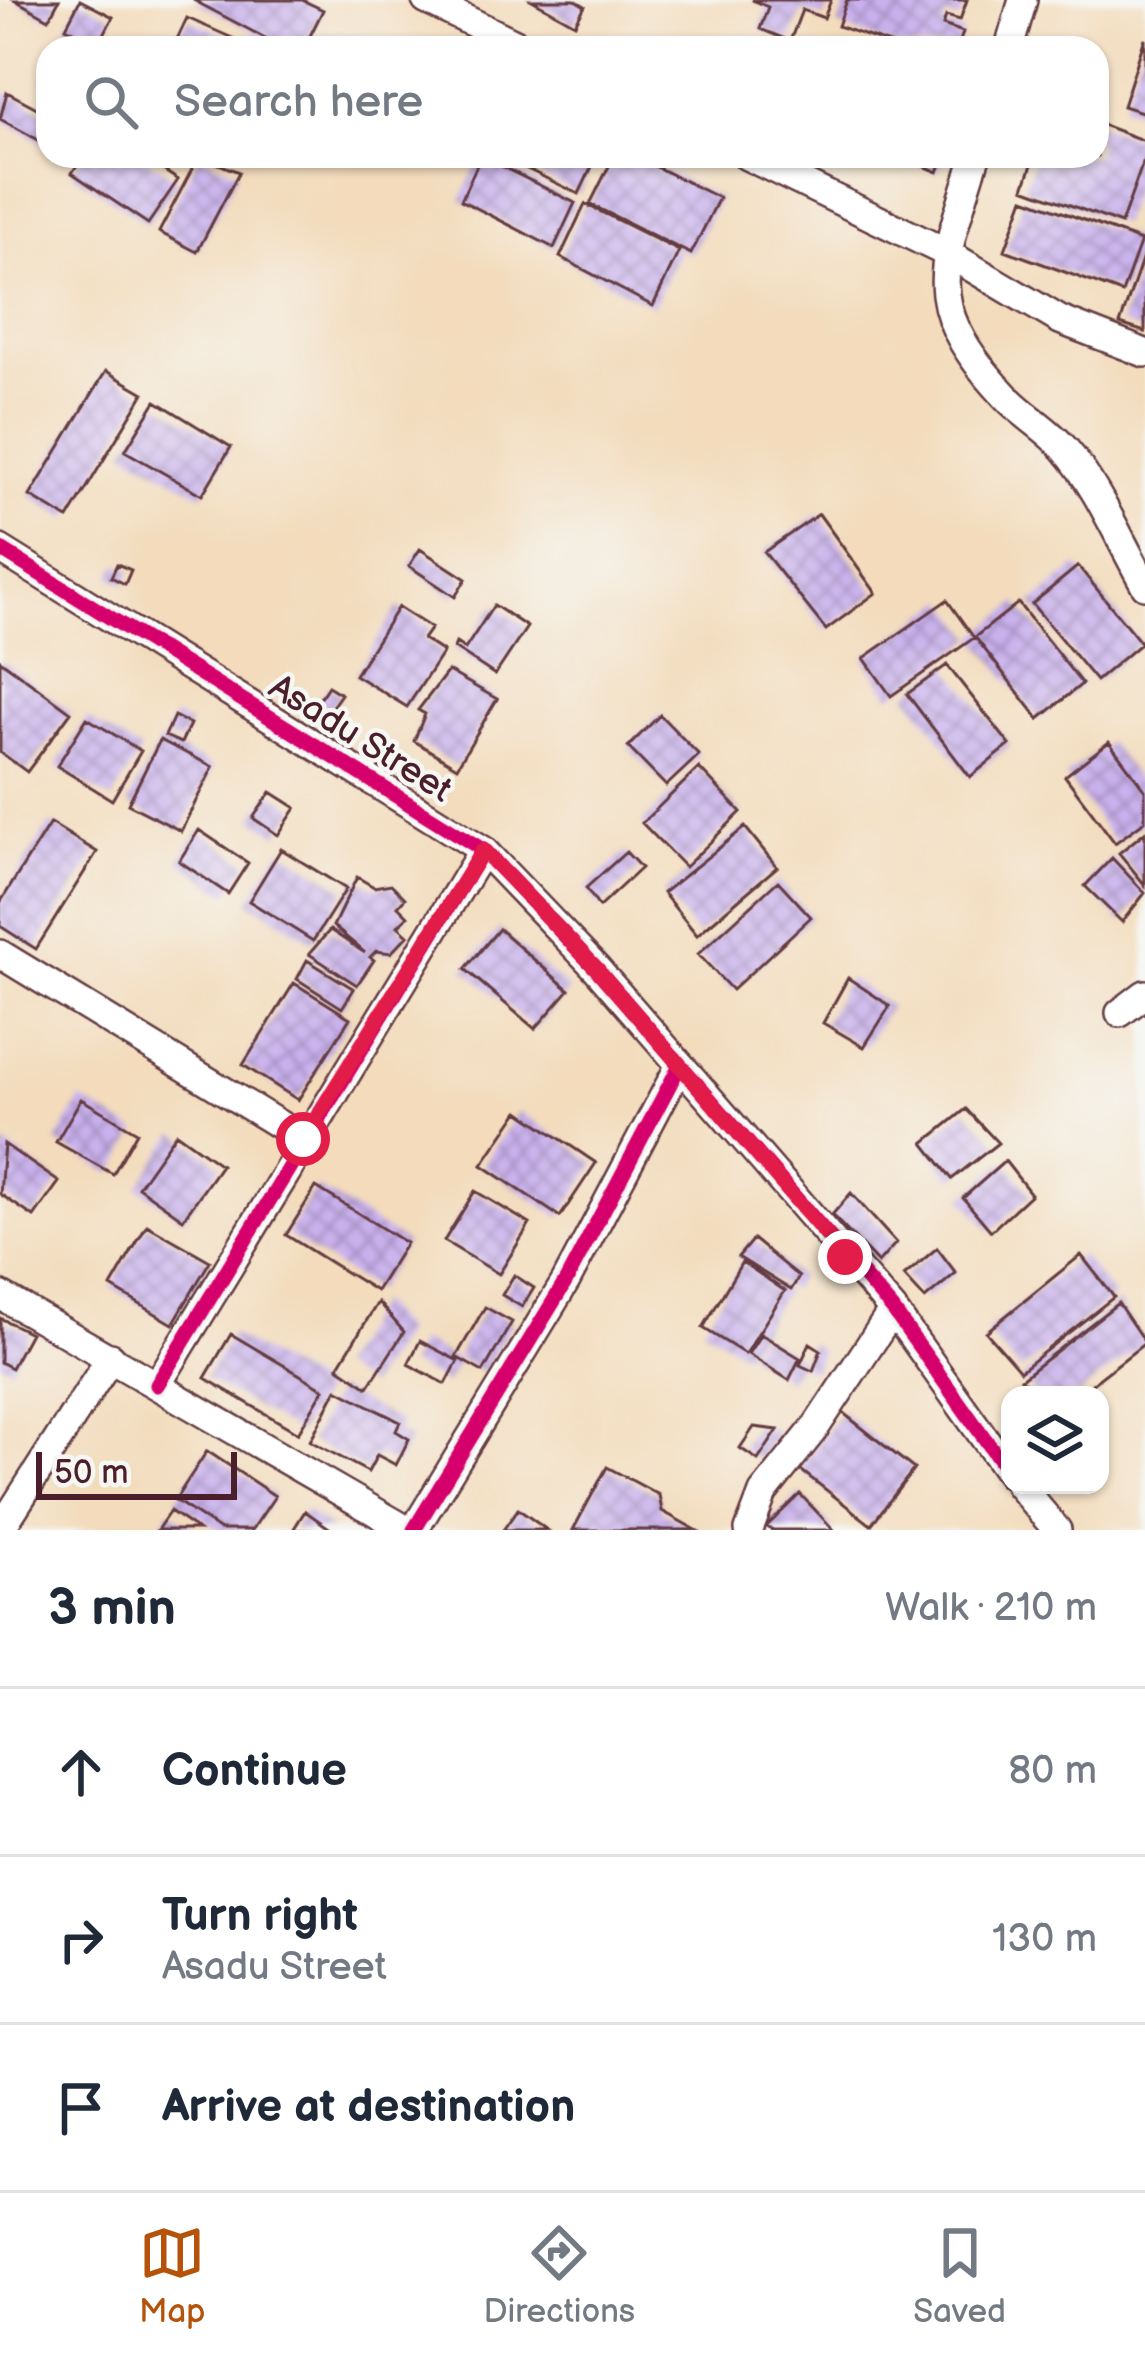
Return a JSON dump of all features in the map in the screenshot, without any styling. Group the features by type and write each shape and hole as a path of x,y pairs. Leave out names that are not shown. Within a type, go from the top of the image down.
{"street":[{"path":"426,0 500,36"},
{"path":"1012,36 1023,0"},
{"path":"773,168 947,253 1060,320 1145,353"},
{"path":"972,168 947,253 943,288 949,323 1011,403 1065,449 1145,585"},
{"name":"Asadu Street","path":"0,549 483,850 596,968 893,1310 1001,1461"},
{"path":"157,1385 483,850"},
{"path":"0,954 303,1139"},
{"path":"1120,1013 1145,994"},
{"path":"0,1294 411,1530 566,1281 679,1067"},
{"path":"749,1530 763,1493 815,1428 893,1310"},
{"path":"0,1530 111,1357"},
{"path":"1027,1494 1057,1530"}],"building":[{"path":"15,0 59,0 49,19"},
{"path":"80,0 113,17 103,36 83,36 66,27"},
{"path":"193,0 302,0 323,10 310,36 261,36"},
{"path":"532,0 575,0 585,6 575,24"},
{"path":"752,0 831,0 824,18 802,10 792,36 760,29 768,7"},
{"path":"847,0 967,0 960,20 946,16 943,25 963,32 962,36 867,36 838,26"},
{"path":"187,18 228,36 179,36"},
{"path":"1145,38 1145,113 1123,106"},
{"path":"7,92 36,108 36,139 0,119"},
{"path":"1109,128 1145,141 1145,157 1121,224 1024,188 1031,168 1109,168"},
{"path":"75,168 160,168 178,180 148,224 72,173"},
{"path":"193,168 239,172 197,252 159,232"},
{"path":"476,168 505,168 575,203 554,248 461,200"},
{"path":"525,168 591,168 579,194"},
{"path":"608,168 658,168 719,198 691,254 590,204"},
{"path":"1024,198 1141,241 1122,293 1005,250"},
{"path":"585,204 679,251 653,306 560,257"},
{"path":"1145,254 1145,332 1120,324"},
{"path":"106,371 144,393 68,519 30,496"},
{"path":"156,401 231,447 202,495 125,451"},
{"path":"819,514 876,593 826,630 764,552"},
{"path":"420,549 466,579 455,597 409,566"},
{"path":"117,564 131,570 125,584 111,577"},
{"path":"1078,566 1141,643 1096,681 1032,604"},
{"path":"947,600 974,638 891,696 864,658"},
{"path":"1018,603 1082,684 1039,719 975,637"},
{"path":"494,605 527,627 495,675 454,648 456,643 465,649"},
{"path":"398,607 431,628 423,639 443,652 407,707 355,675"},
{"path":"0,660 71,712 27,772 0,752"},
{"path":"947,665 1010,745 970,777 907,694"},
{"path":"448,671 497,699 457,767 414,741 425,714 418,710"},
{"path":"328,686 341,694 329,711 316,704"},
{"path":"660,715 699,755 666,786 628,747"},
{"path":"174,716 190,724 181,743 165,736"},
{"path":"87,718 141,751 112,800 57,766"},
{"path":"160,740 213,767 181,831 128,804"},
{"path":"1109,742 1145,790 1145,821 1115,843 1065,776"},
{"path":"699,768 741,812 685,867 642,823"},
{"path":"271,792 296,808 278,835 253,818"},
{"path":"50,823 97,852 36,949 0,926 0,903"},
{"path":"745,827 777,867 697,935 663,893"},
{"path":"199,830 248,863 228,894 179,861"},
{"path":"1145,832 1145,885 1119,853"},
{"path":"281,849 346,889 313,941 249,901"},
{"path":"626,852 641,868 599,907 586,888"},
{"path":"1112,858 1145,893 1122,922 1085,886"},
{"path":"357,877 374,887 391,884 405,898 398,906 408,916 398,926 408,935 391,953 376,951 357,985 309,954 330,930 365,953 333,926"},
{"path":"778,881 811,917 732,990 698,954"},
{"path":"499,929 569,990 535,1029 465,969"},
{"path":"307,960 354,989 342,1008 297,979"},
{"path":"848,978 890,1006 864,1047 823,1023"},
{"path":"294,983 350,1018 298,1100 243,1065"},
{"path":"81,1099 137,1132 113,1174 56,1142"},
{"path":"966,1109 998,1143 952,1179 924,1143"},
{"path":"519,1111 596,1163 560,1217 482,1165"},
{"path":"176,1133 221,1165 183,1219 138,1187"},
{"path":"4,1144 59,1182 34,1217 0,1194"},
{"path":"1005,1161 1031,1194 991,1231 963,1198"},
{"path":"316,1187 406,1243 376,1291 286,1235"},
{"path":"475,1191 530,1224 499,1274 444,1241"},
{"path":"851,1193 896,1243 878,1263 832,1215"},
{"path":"147,1225 210,1261 173,1324 111,1287"},
{"path":"753,1239 799,1277 791,1290 738,1257"},
{"path":"937,1248 956,1273 925,1299 904,1276"},
{"path":"1081,1255 1114,1297 1020,1371 986,1332"},
{"path":"742,1262 785,1291 745,1354 703,1328"},
{"path":"514,1275 534,1288 522,1307 502,1295"},
{"path":"378,1302 404,1332 368,1387 338,1367"},
{"path":"1118,1303 1145,1343 1090,1386 1028,1386 1021,1379"},
{"path":"485,1307 512,1322 483,1372 456,1357"},
{"path":"0,1318 30,1333 11,1368 0,1362"},
{"path":"231,1334 324,1389 298,1433 205,1378"},
{"path":"761,1334 800,1358 789,1380 748,1354"},
{"path":"420,1341 458,1361 446,1384 408,1364"},
{"path":"810,1343 821,1350 813,1371 800,1365"},
{"path":"337,1389 400,1422 396,1431 409,1439 396,1465 377,1455 368,1472 310,1441"},
{"path":"842,1412 914,1469 871,1525 798,1468"},
{"path":"754,1427 778,1430 758,1460 740,1448"},
{"path":"207,1451 275,1496 252,1530 220,1530 175,1500"},
{"path":"607,1467 659,1495 662,1511 696,1530 573,1530"},
{"path":"800,1494 834,1530 771,1530 767,1526"},
{"path":"518,1509 547,1530 503,1530"},
{"path":"170,1511 198,1530 157,1530"},
{"path":"305,1511 332,1530 293,1530"}],"cycle path":[{"path":"0,549 483,850 596,968 893,1310 1001,1461"},
{"path":"157,1385 483,850"},
{"path":"414,1530 566,1281 679,1067"}],"route":[{"path":"303,1139 483,850 596,968 845,1257"}]}
